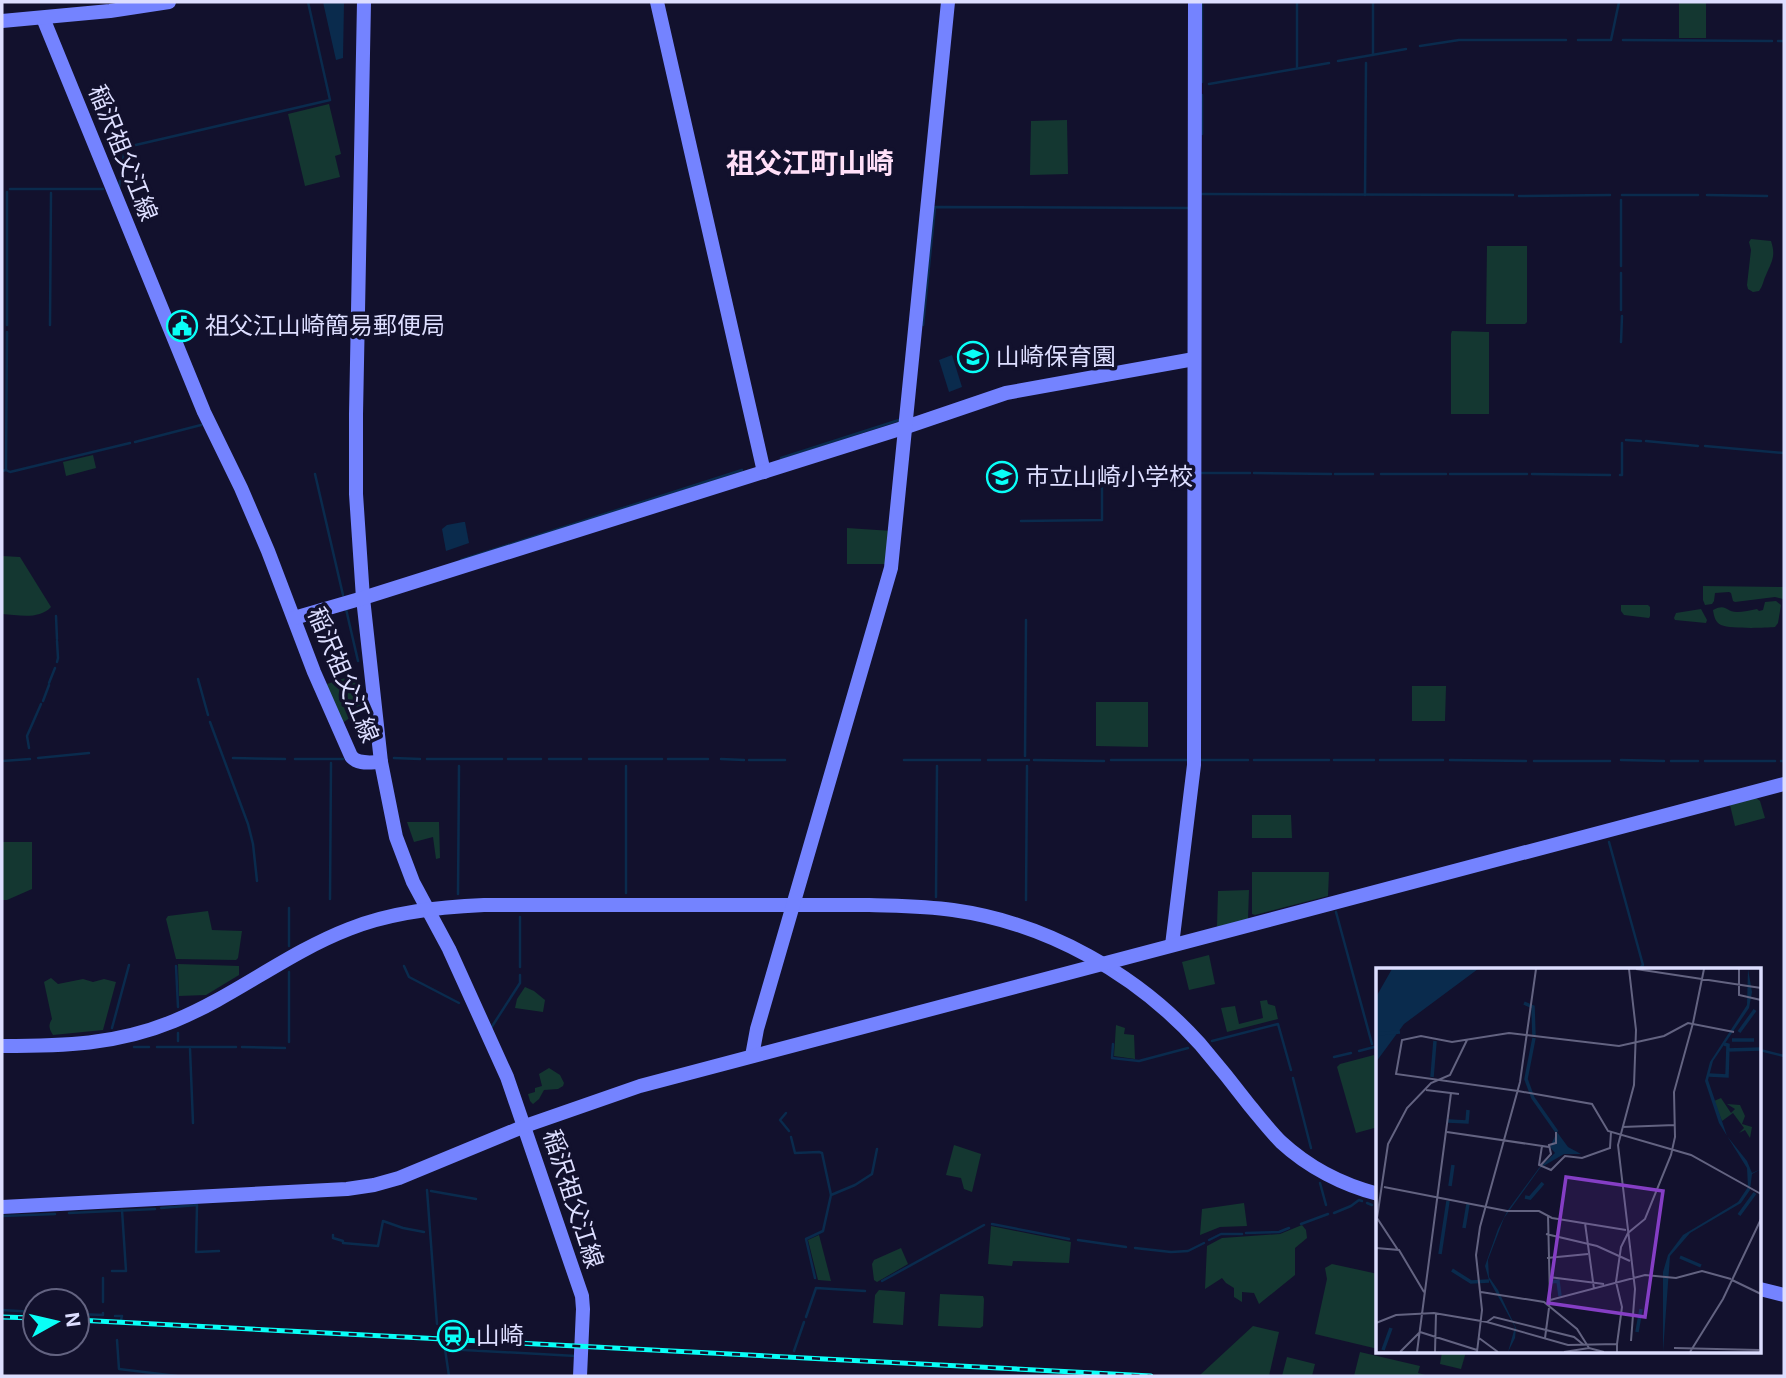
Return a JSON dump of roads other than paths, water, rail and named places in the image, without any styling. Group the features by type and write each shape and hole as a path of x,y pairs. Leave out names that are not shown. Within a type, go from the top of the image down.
{"street":[{"path":"2,21 110,11 169,2"},
{"path":"364,2 356,494 363,598 381,762"},
{"path":"657,2 764,472"},
{"path":"752,1056 757,1029 891,568 948,2"},
{"path":"1171,945 1194,765 1195,2"},
{"name":"稲沢祖父江線","path":"43,18 204,412 268,551 317,679 354,761 381,762 396,837 413,882 449,949 507,1077 582,1296 580,1376"},
{"path":"294,618 764,472 1006,393 1194,359"},
{"path":"2,1207 347,1189 399,1178 525,1126 640,1086 1784,784"},
{"path":"2,1046 86,1044 143,1032 202,1008 300,952 347,929 428,909 484,905 921,907 974,914 1034,930 1063,942 1133,984 1179,1022 1285,1145 1313,1166 1357,1188 1376,1193"},
{"path":"1762,1290 1784,1295"}],"water":[{"path":"323,2 344,2 343,58 336,60"},
{"path":"952,355 962,387 949,392 939,360"},
{"path":"465,522 469,543 446,551 442,529 447,525"}],"waterway":[{"path":"127,147 330,100 308,2"},
{"path":"1202,2 1202,82"},
{"path":"1297,2 1297,67"},
{"path":"1373,2 1373,55"},
{"path":"1578,40 1611,40 1619,2"},
{"path":"1420,46 1459,40 1566,40"},
{"path":"1623,40 1772,41"},
{"path":"1778,41 1784,41"},
{"path":"1338,61 1406,49"},
{"path":"1209,84 1329,63"},
{"path":"1365,195 1366,63"},
{"path":"1202,95 1202,134"},
{"path":"119,188 124,153"},
{"path":"10,189 103,189"},
{"path":"7,192 7,325"},
{"path":"50,325 51,193"},
{"path":"1201,194 1513,195"},
{"path":"1519,196 1610,195"},
{"path":"1622,195 1698,195"},
{"path":"1707,195 1767,196"},
{"path":"1621,200 1621,266"},
{"path":"923,325 935,207 1188,208"},
{"path":"1621,273 1621,310"},
{"path":"1621,342 1622,316"},
{"path":"2,471 6,470 7,332"},
{"path":"781,458 899,420"},
{"path":"135,442 201,425"},
{"path":"1626,440 1641,441"},
{"path":"1646,441 1698,446"},
{"path":"6,470 10,472 130,443"},
{"path":"1620,475 1622,443"},
{"path":"1705,446 1784,453"},
{"path":"461,560 742,470"},
{"path":"1115,472 1189,473"},
{"path":"1201,473 1250,473"},
{"path":"1254,473 1331,474"},
{"path":"315,474 343,595"},
{"path":"1335,474 1373,474"},
{"path":"1381,474 1446,474"},
{"path":"1450,474 1527,474"},
{"path":"1532,474 1610,475"},
{"path":"1021,521 1102,520 1102,486"},
{"path":"346,609 358,661"},
{"path":"56,616 57,639"},
{"path":"1025,756 1026,620"},
{"path":"57,641 57,662"},
{"path":"49,683 55,668"},
{"path":"198,679 208,715"},
{"path":"43,701 49,685"},
{"path":"29,748 27,736 41,704"},
{"path":"210,722 248,824 257,881"},
{"path":"38,758 89,753"},
{"path":"233,758 285,759"},
{"path":"394,758 420,759"},
{"path":"2,761 30,759"},
{"path":"295,759 343,759"},
{"path":"427,759 502,759"},
{"path":"508,759 541,759"},
{"path":"549,759 581,759"},
{"path":"589,759 662,759"},
{"path":"668,759 708,759"},
{"path":"721,759 744,760"},
{"path":"1200,759 1248,760"},
{"path":"749,760 785,760"},
{"path":"904,760 980,760"},
{"path":"988,760 1029,760"},
{"path":"1034,760 1104,761"},
{"path":"1111,760 1188,760"},
{"path":"1254,760 1329,760"},
{"path":"1334,760 1374,760"},
{"path":"1380,760 1443,760"},
{"path":"1450,760 1526,761"},
{"path":"1621,760 1664,761"},
{"path":"1534,761 1610,761"},
{"path":"1671,761 1698,761"},
{"path":"1705,761 1775,761"},
{"path":"330,899 331,763"},
{"path":"458,894 459,766"},
{"path":"626,766 626,893"},
{"path":"936,897 937,766"},
{"path":"1026,900 1027,766"},
{"path":"1609,842 1643,965 1640,968"},
{"path":"289,908 289,946"},
{"path":"1336,912 1372,1044"},
{"path":"520,917 520,967"},
{"path":"112,1028 129,965"},
{"path":"176,966 178,1007"},
{"path":"404,966 409,977 459,1003"},
{"path":"289,972 289,1042"},
{"path":"491,1028 520,983 520,975"},
{"path":"1212,1041 1278,1024 1291,1070"},
{"path":"178,1033 178,1041"},
{"path":"1113,1044 1112,1058 1139,1061 1188,1048"},
{"path":"134,1047 149,1047"},
{"path":"157,1047 236,1047"},
{"path":"242,1047 285,1048"},
{"path":"1359,1051 1376,1047"},
{"path":"190,1049 193,1123"},
{"path":"1762,1050 1784,1056"},
{"path":"1334,1057 1351,1053"},
{"path":"1293,1078 1311,1148"},
{"path":"786,1113 780,1120 789,1131"},
{"path":"791,1137 795,1153 822,1153 831,1195"},
{"path":"815,1278 806,1239 823,1231 831,1195 872,1174 877,1149"},
{"path":"1320,1183 1326,1205"},
{"path":"427,1190 437,1324"},
{"path":"431,1191 476,1199"},
{"path":"1334,1213 1359,1200 1362,1201"},
{"path":"1367,1203 1372,1205"},
{"path":"161,1208 197,1205 196,1252 219,1251"},
{"path":"69,1213 155,1209"},
{"path":"112,1271 126,1271 122,1210"},
{"path":"2,1216 55,1214"},
{"path":"1301,1224 1328,1214"},
{"path":"333,1235 333,1238 343,1243 378,1246 383,1221 424,1232"},
{"path":"992,1224 1069,1239"},
{"path":"882,1281 984,1225"},
{"path":"1246,1233 1279,1232 1289,1228"},
{"path":"1209,1240 1221,1234 1242,1234"},
{"path":"1078,1240 1126,1247"},
{"path":"1135,1248 1188,1251 1204,1243"},
{"path":"103,1278 103,1302"},
{"path":"806,1317 816,1288 865,1291"},
{"path":"2,1310 21,1311"},
{"path":"91,1315 103,1313"},
{"path":"115,1316 122,1316 121,1320"},
{"path":"794,1351 804,1322"},
{"path":"117,1340 119,1369 177,1376"},
{"path":"449,1376 445,1349 576,1356"}],"railway":[{"path":"2,1317 21,1318"},
{"path":"91,1321 1151,1376"}],"place":[{"name":"祖父江山崎簡易郵便局","path":"182,326"},
{"name":"山崎保育園","path":"973,357"},
{"name":"市立山崎小学校","path":"1002,477"},
{"name":"山崎","path":"453,1336"}],"district":[{"name":"祖父江町山崎","path":"810,163"}]}
